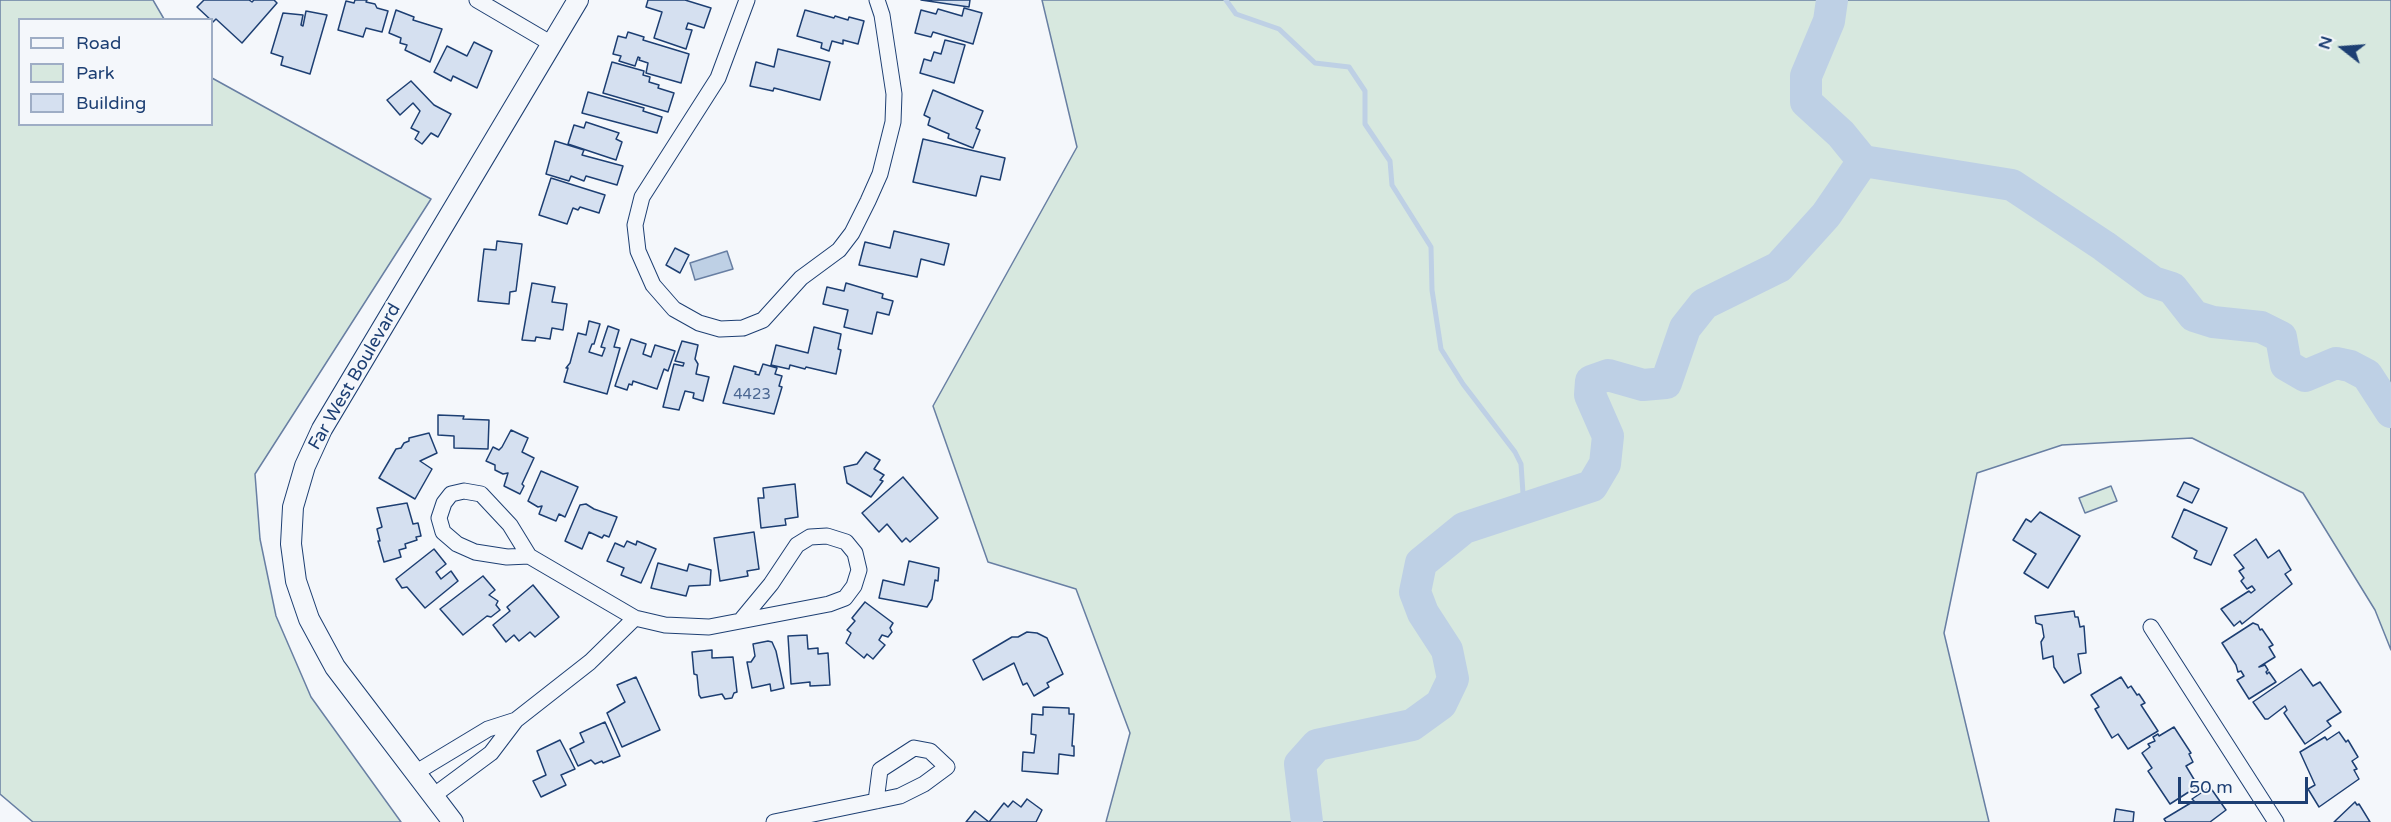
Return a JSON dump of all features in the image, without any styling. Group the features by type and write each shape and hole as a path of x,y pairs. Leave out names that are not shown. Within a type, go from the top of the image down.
{"street":[{"path":"477,0 552,44"},
{"name":"Far West Boulevard","path":"453,822 336,667 309,619 296,581 292,554 293,507 305,466 322,429 578,0"},
{"path":"747,0 718,78 642,197 635,225 638,251 653,285 674,309 699,323 720,329 743,327 763,320 801,278 839,250 852,233 868,201 880,174 893,122 894,94 882,15 877,0"},
{"path":"529,556 507,557 476,552 457,544 443,532 439,518 444,503 452,494 464,491 481,494 510,525 529,556 635,618 664,625 709,627 829,604 845,598 854,586 859,570 855,553 846,542 826,536 810,537 797,545 771,584 742,619"},
{"path":"433,796 491,753 516,720 590,662 635,618"},
{"path":"2151,627 2276,822"},
{"path":"415,773 488,729 516,720"},
{"path":"774,822 876,801 900,796 947,767 930,751 914,748 880,770 876,801"}],"green space":[{"path":"0,0 153,0 163,18 18,18 18,126 213,126 213,79 431,199 255,474 260,539 276,616 311,697 401,822 33,822 0,794"},
{"path":"1042,0 2391,0 2391,650 2375,610 2303,493 2192,438 2062,445 1977,473 1944,633 1989,822 1106,822 1130,733 1076,589 988,562 933,406 1077,147"},
{"path":"2111,486 2117,501 2085,513 2079,498"}],"water":[{"path":"727,251 733,269 695,280 690,263"}],"building":[{"path":"204,0 249,0 252,2 254,0 274,0 277,3 242,43 216,19 213,22 213,18 209,18 197,7"},
{"path":"355,0 367,0 366,2 375,4 377,8 388,11 382,32 366,28 363,37 338,30 346,1 354,3"},
{"path":"648,0 685,0 711,8 704,28 688,23 686,29 692,30 686,49 654,38 662,12 646,7"},
{"path":"921,0 970,0 969,7"},
{"path":"964,8 982,13 973,44 933,32 931,37 915,33 921,10 936,14 938,9 962,16"},
{"path":"396,10 414,17 413,20 442,29 430,62 405,50 407,45 400,43 401,38 389,33"},
{"path":"805,10 834,18 835,16 848,20 849,17 864,21 858,44 843,40 843,44 832,41 829,51 821,48 822,43 797,36"},
{"path":"306,11 327,15 310,74 281,65 283,57 271,53 283,13 303,15 301,25 303,26"},
{"path":"628,32 644,37 643,40 689,54 681,83 646,73 648,63 639,60 638,57 635,66 619,61 621,56 613,54 618,36 626,38"},
{"path":"945,40 965,45 954,83 920,73 924,59 931,61 934,52 941,54"},
{"path":"474,42 492,51 477,88 453,76 451,81 434,72 447,46 467,56"},
{"path":"778,49 830,62 820,100 774,88 773,91 750,86 756,62 774,67"},
{"path":"612,62 644,71 643,75 650,77 649,82 659,85 658,88 674,93 668,112 603,93"},
{"path":"411,81 434,105 451,114 438,137 431,133 422,144 415,139 419,132 411,128 420,111 413,103 400,115 387,100"},
{"path":"933,90 983,111 976,128 980,130 973,148 948,138 949,134 928,125 930,118 924,115"},
{"path":"588,92 644,108 643,111 662,117 657,133 582,113"},
{"path":"586,122 619,133 616,139 622,142 616,160 568,144 574,125 584,128"},
{"path":"923,139 1005,158 1000,180 981,176 976,196 913,182"},
{"path":"555,141 584,150 582,155 623,166 617,185 586,176 584,181 571,176 569,181 546,174"},
{"path":"551,178 605,195 599,213 580,207 578,210 573,208 567,224 539,215"},
{"path":"894,231 949,244 944,265 921,259 917,277 859,265 865,242 890,248"},
{"path":"497,241 522,244 516,291 510,292 509,304 478,301 484,249 496,250"},
{"path":"675,248 689,255 680,273 666,265"},
{"path":"532,283 555,287 552,302 567,304 563,330 552,328 550,339 536,337 535,341 522,340"},
{"path":"846,283 883,294 882,298 893,301 889,315 877,312 872,334 844,327 848,310 823,304 827,287 844,291"},
{"path":"589,321 600,324 589,352 602,356 605,348 601,347 608,326 619,330 614,347 620,348 607,394 564,382 568,368 566,368 570,363 578,333 586,335"},
{"path":"814,327 841,334 838,349 841,350 836,374 806,367 805,369 790,365 789,369 771,365 776,345 808,353"},
{"path":"631,339 646,344 643,354 651,357 655,345 675,351 668,371 664,369 657,389 633,381 627,390 615,386"},
{"path":"682,341 698,345 695,359 698,364 696,374 709,377 703,401 693,398 694,393 685,391 679,410 663,407 674,364 683,366 684,363 675,361"},
{"path":"763,364 777,368 775,374 782,376 779,386 782,387 774,414 723,403 734,366 756,372 755,374 759,375"},
{"path":"438,415 489,420 488,449 454,448 454,436 438,435"},
{"path":"511,430 528,438 522,452 534,458 520,494 504,486 508,473 503,474 495,470 495,465 486,461 493,447 499,450 502,447"},
{"path":"429,433 437,453 420,461 432,469 415,499 379,478 396,449 401,448 409,441 409,438"},
{"path":"866,452 880,460 874,469 884,475 880,480 883,481 871,497 847,483 844,467 857,464"},
{"path":"541,471 578,487 565,517 559,514 556,521 539,514 542,506 538,507 528,501"},
{"path":"903,477 938,518 910,542 906,538 902,542 887,524 879,532 862,513"},
{"path":"2184,482 2199,489 2192,503 2177,496"},
{"path":"795,484 798,517 785,519 786,525 761,528 758,498 764,498 763,488"},
{"path":"407,503 413,524 418,523 421,536 405,544 406,548 399,550 401,557 384,562 378,541 380,541 377,529 382,527 377,508"},
{"path":"586,504 617,517 609,537 604,535 602,538 589,532 582,549 565,541 580,505"},
{"path":"2184,509 2227,528 2211,565 2194,558 2197,551 2172,537"},
{"path":"2040,512 2080,536 2048,588 2024,573 2036,554 2013,540 2026,519 2031,522"},
{"path":"754,532 759,569 747,571 748,576 720,581 714,538"},
{"path":"2256,539 2268,558 2279,550 2291,570 2285,574 2292,584 2242,624 2240,621 2234,626 2221,609 2249,591 2251,593 2255,590 2252,586 2247,589 2241,581 2244,578 2239,571 2244,568 2234,555"},
{"path":"627,541 636,545 637,541 656,549 641,583 621,575 624,568 607,561 615,543 624,547"},
{"path":"434,549 446,564 436,572 441,579 451,571 458,581 425,608 407,587 402,588 396,579"},
{"path":"909,561 939,568 938,581 935,580 932,599 927,607 879,598 883,580 904,585"},
{"path":"658,563 687,571 689,564 711,570 710,585 689,586 686,596 651,588"},
{"path":"483,576 495,590 489,595 498,601 496,605 500,610 491,617 487,616 463,635 440,609"},
{"path":"533,585 559,617 535,637 530,632 519,641 514,635 506,642 493,625 510,611 507,607"},
{"path":"865,602 893,623 890,628 892,632 888,637 882,635 879,640 885,645 873,659 867,654 864,658 846,643 851,633 847,630 855,621 852,618"},
{"path":"2074,611 2080,627 2084,626 2086,653 2078,654 2081,673 2064,683 2054,667 2053,656 2043,659 2042,625 2036,623 2035,616"},
{"path":"2253,623 2258,625 2260,630 2262,629 2273,645 2269,647 2275,657 2259,667 2265,665 2268,670 2267,674 2269,672 2276,682 2249,699 2237,680 2244,676 2241,671 2238,672 2222,643"},
{"path":"1027,632 1037,633 1047,638 1063,674 1047,683 1049,687 1034,696 1027,683 1023,685 1014,663 983,680 973,660 1012,637 1018,637"},
{"path":"807,635 808,649 818,648 818,654 828,653 830,685 810,686 810,682 791,684 788,636"},
{"path":"772,642 776,651 784,688 771,691 770,684 752,688 747,662 751,662 755,656 753,644"},
{"path":"712,650 712,658 733,657 737,692 732,698 725,699 722,694 701,698 699,695 692,652"},
{"path":"2301,669 2313,686 2320,682 2341,712 2327,721 2331,726 2305,744 2284,713 2287,710 2285,706 2265,719 2253,702"},
{"path":"636,677 660,730 622,747 607,713 625,702 617,685"},
{"path":"2121,677 2128,688 2131,686 2137,695 2139,694 2145,703 2141,705 2158,731 2128,749 2118,734 2112,738 2095,709 2099,707 2091,695"},
{"path":"1043,707 1069,708 1069,714 1074,714 1072,746 1074,746 1074,756 1059,754 1058,774 1022,771 1023,752 1034,753 1036,735 1031,734 1032,714 1043,715"},
{"path":"605,722 620,756 603,763 602,761 595,764 591,760 578,766 570,749 584,742 580,733"},
{"path":"2174,727 2191,753 2189,754 2193,762 2186,766 2198,786 2170,804 2148,771 2152,768 2142,753 2150,747 2148,744 2155,741 2153,737"},
{"path":"2339,732 2346,742 2348,740 2358,757 2352,761 2359,779 2319,807 2308,789 2315,785 2300,752 2325,737 2327,740"},
{"path":"560,740 575,769 561,775 566,785 541,797 533,781 546,775 537,751"},
{"path":"2210,787 2226,810 2210,822 2166,822 2164,819 2194,801 2192,799"},
{"path":"1027,799 1042,810 1036,822 989,822 1004,803 1008,807 1013,801 1021,807"},
{"path":"2355,802 2359,804 2370,822 2334,822"},
{"path":"2116,809 2134,812 2133,822 2114,822"},
{"path":"975,811 989,822 966,822"}],"waterway":[{"path":"1226,0 1236,14 1279,29 1315,63 1349,67 1365,91 1365,124 1390,161 1392,185 1431,247 1432,290 1441,349 1463,384 1515,452 1521,464 1524,508"},
{"path":"1307,822 1300,764 1317,745 1412,725 1441,704 1453,679 1447,650 1423,613 1415,592 1421,563 1464,528 1592,486 1605,464 1608,436 1590,395 1591,381 1608,375 1643,385 1666,383 1685,328 1704,304 1779,267 1826,215 1863,161 1841,134 1806,102 1806,76 1829,21 1832,0"},
{"path":"1863,161 2012,185 2104,246 2153,282 2172,288 2194,316 2213,322 2261,327 2281,337 2286,365 2305,376 2336,363 2350,366 2367,375 2391,412"}]}
